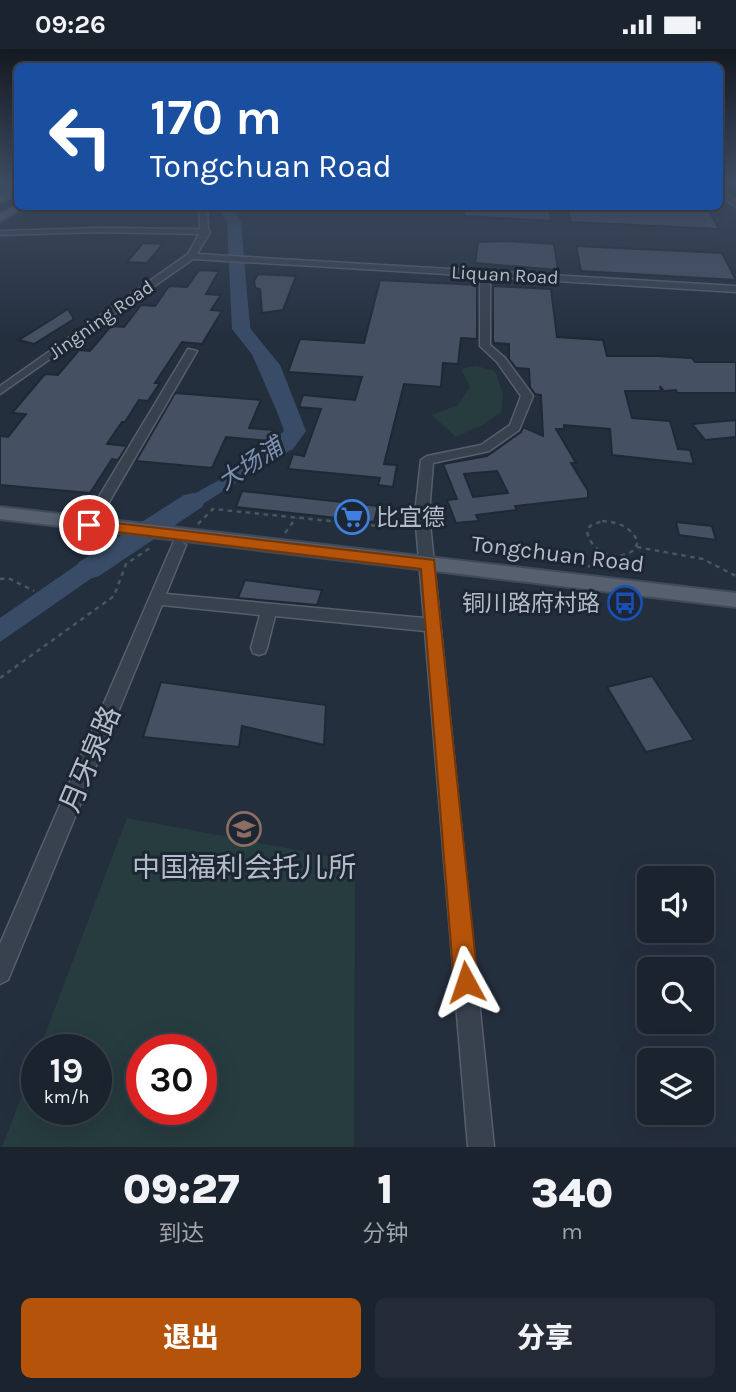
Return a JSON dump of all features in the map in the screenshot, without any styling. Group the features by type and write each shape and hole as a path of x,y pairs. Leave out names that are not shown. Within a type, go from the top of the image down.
{"main road":[{"name":"Tongchuan Road","path":"0,513 89,525 126,534"},
{"name":"Tongchuan Road","path":"0,524 126,534 429,569 736,600"},
{"name":"Tongchuan Road","path":"429,569 736,610"}],"street":[{"name":"Jingning Road","path":"0,391 191,256 202,243 206,233"},
{"name":"Liquan Road","path":"191,256 736,289"},
{"path":"481,1147 429,569 423,530 427,460 485,448 515,427 527,396 500,360 485,346 485,274"},
{"path":"89,525 192,351"},
{"name":"月牙泉路","path":"0,972 156,599 168,540"},
{"path":"156,599 433,625"},
{"path":"259,648 269,610"}],"path":[{"path":"0,678 114,596 126,564 168,540 213,509 423,530"},
{"path":"637,547 638,541 632,531 618,523 596,523 587,531 589,542 610,555 627,555 637,547 703,559 736,576"},
{"path":"0,579 8,578 34,591"}],"green space":[{"path":"476,366 495,371 503,394 501,412 482,425 456,437 432,415 458,405 470,387 461,369"},
{"path":"127,818 355,861 354,1147 2,1147 21,1098 21,1125 112,1125 112,1034 45,1034"}],"water":[{"path":"232,233 240,233 244,256 233,255"},
{"path":"233,262 243,263 252,343 270,365 295,431 288,449 195,509 162,521 152,521 179,502 280,447 285,430 241,329"},
{"path":"104,546 132,550 0,642 0,618"}],"building":[{"path":"478,242 554,244 558,270 475,263"},
{"path":"143,243 163,244 147,263 127,262"},
{"path":"576,246 722,253 736,280 581,271"},
{"path":"199,270 219,271 206,294 221,295 211,310 222,311 202,344 182,342 155,383 160,383 148,401 139,400 125,422 122,422 107,444 127,446 118,460 112,459 90,493 0,485 0,436 8,437 26,414 12,413 45,374 58,375 79,350 90,351 111,326 124,327 141,305 155,306 169,286 187,287"},
{"path":"258,274 296,276 283,310 262,313 260,289 255,288 254,281"},
{"path":"380,280 477,285 477,339 461,338 458,364 443,363 441,387 404,384 384,464 397,465 393,487 378,485 380,478 288,469 293,454 304,456 321,409 299,407 303,395 355,400 362,377 288,372 300,339 364,343"},
{"path":"493,286 551,289 557,337 603,340 607,356 657,356 692,358 695,362 736,362 736,393 677,393 676,390 664,391 660,386 661,391 625,391 632,418 670,421 678,449 690,450 694,464 612,455 610,429 564,425 564,429 556,429 576,463 571,463 588,491 588,498 515,506 517,510 476,515 479,521 456,523 447,500 457,499 443,464 487,456 521,432 523,427 543,436 541,395 535,394 530,387 529,369 516,368 509,359 509,344 494,343","holes":["497,471 508,493 473,497 464,474"]},
{"path":"68,309 74,319 34,344 19,340"},
{"path":"175,393 261,400 249,428 274,430 269,441 226,437 212,468 136,461"},
{"path":"736,420 736,437 705,440 692,424"},
{"path":"242,491 378,506 374,522 236,507"},
{"path":"676,522 712,526 716,540 679,535"},
{"path":"245,580 322,590 317,605 238,598"},
{"path":"652,676 694,740 646,752 607,687"},
{"path":"161,682 326,705 324,745 242,726 239,747 143,737"}],"waterway":[{"name":"大场浦","path":"235,233 241,329 270,365 295,431 285,444 266,456"},
{"name":"大场浦","path":"89,569 193,501"}],"place":[{"name":"比宜德","path":"352,517"},
{"name":"铜川路府村路","path":"625,603"},
{"name":"中国福利会托儿所","path":"244,829"}],"route":[{"path":"89,525 428,564 466,982"}]}
